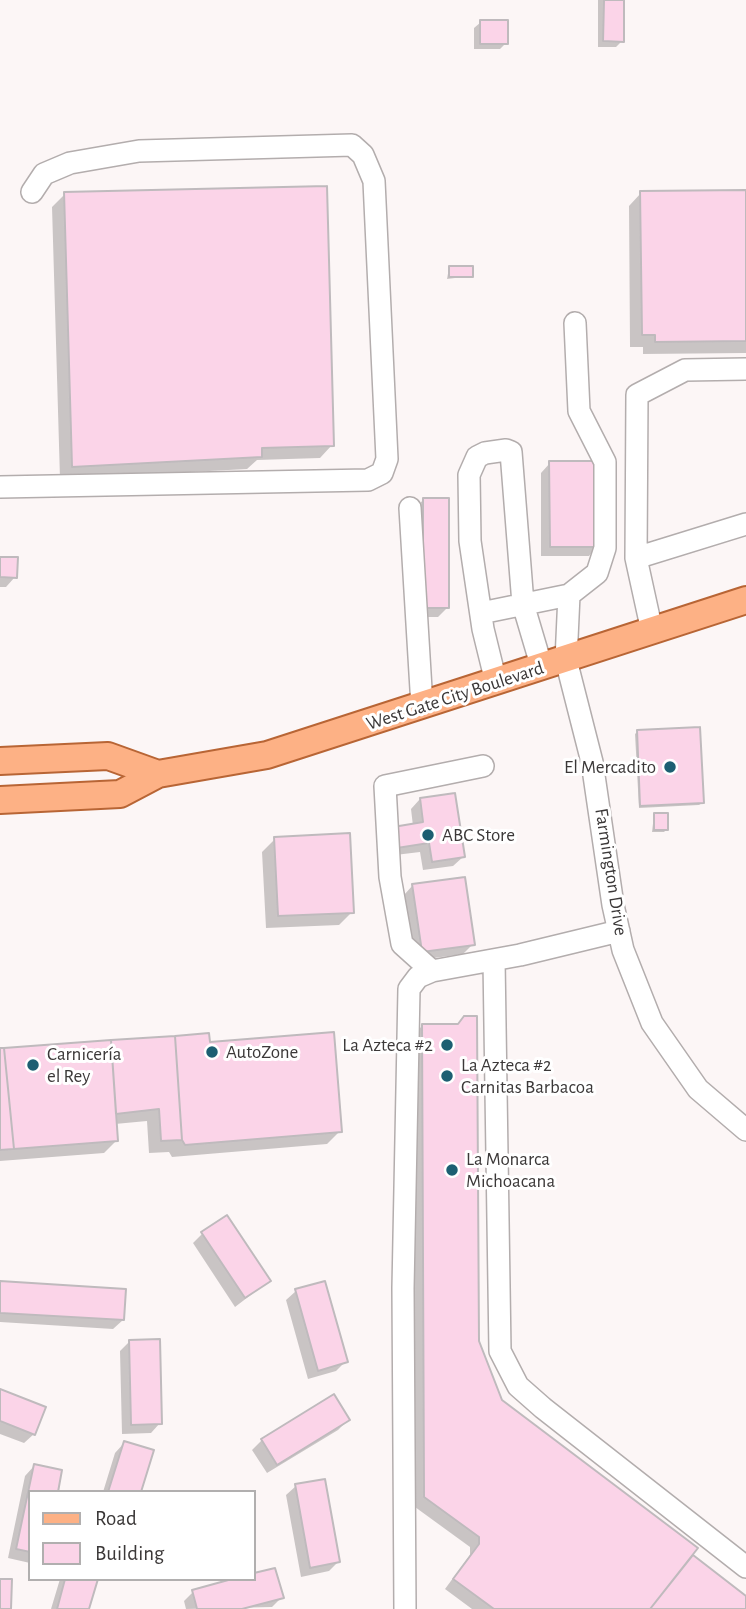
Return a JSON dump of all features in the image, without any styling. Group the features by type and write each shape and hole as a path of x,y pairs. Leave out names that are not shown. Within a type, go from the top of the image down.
{"main road":[{"name":"West Gate City Boulevard","path":"0,800 120,794 158,774 267,755 746,600"},
{"name":"West Gate City Boulevard","path":"0,761 108,756 158,774"}],"street":[{"path":"0,487 368,480 382,473 387,459 374,181 363,155 352,145 139,151 70,163 44,174 32,192"},
{"path":"482,621 525,611 569,594 597,573 604,548 605,462 579,411 575,323"},
{"path":"652,631 636,558 637,395 685,370 746,369"},
{"path":"496,682 482,621 470,541 468,497 474,462 485,453 512,452 525,611 554,664"},
{"path":"410,508 422,706"},
{"path":"636,558 746,524"},
{"path":"554,664 569,594"},
{"name":"Farmington Drive","path":"554,664 592,762 619,932 652,1023 698,1089 746,1130"},
{"path":"432,971 402,944 390,877 385,786 483,766"},
{"path":"404,1609 403,1289 409,989 418,977 432,971 619,932"},
{"path":"494,960 500,1351 518,1386 543,1408 746,1567"}],"building":[{"path":"604,0 624,0 624,42 603,41"},
{"path":"480,20 508,20 508,44 480,44"},
{"path":"327,186 334,446 262,448 262,457 72,467 64,192"},
{"path":"746,190 746,341 655,342 655,335 642,335 640,191"},
{"path":"449,266 473,266 473,277 449,277"},
{"path":"549,461 599,461 600,547 550,547"},
{"path":"423,498 449,498 449,608 423,608"},
{"path":"0,557 18,557 17,578 0,577"},
{"name":"El Mercadito","path":"700,727 704,803 640,806 637,730"},
{"name":"ABC Store","path":"455,793 465,857 432,862 429,843 397,848 393,827 423,822 420,798"},
{"path":"654,813 668,813 668,830 654,830"},
{"path":"350,833 354,913 278,916 274,837"},
{"path":"465,877 475,945 422,952 412,884"},
{"path":"464,1016 477,1016 479,1341 502,1400 698,1548 650,1609 494,1609 453,1579 479,1544 479,1537 424,1497 422,1024 458,1024"},
{"path":"334,1032 342,1132 185,1145 182,1140 175,1036 209,1033 210,1042"},
{"path":"175,1036 182,1140 161,1141 159,1109 116,1114 111,1040"},
{"path":"111,1040 118,1141 14,1149 4,1048"},
{"path":"0,1048 4,1048 14,1149 0,1150"},
{"path":"227,1215 271,1281 245,1298 201,1232"},
{"path":"0,1281 126,1289 124,1320 0,1313"},
{"path":"325,1281 348,1362 318,1371 295,1289"},
{"path":"160,1339 162,1424 131,1425 129,1340"},
{"path":"0,1389 46,1407 35,1435 0,1421"},
{"path":"334,1394 350,1420 277,1465 261,1439"},
{"path":"124,1441 154,1450 142,1490 109,1490"},
{"path":"34,1464 62,1470 58,1490 28,1490"},
{"path":"325,1479 340,1562 310,1568 295,1484"},
{"path":"28,1492 28,1552 16,1549"},
{"path":"693,1555 746,1596 746,1609 650,1609"},
{"path":"275,1568 284,1598 242,1609 197,1609 192,1590 225,1581 256,1581 256,1573"},
{"path":"0,1579 12,1579 11,1609 0,1609"},
{"path":"64,1581 97,1581 89,1609 57,1609"}],"place":[{"name":"El Mercadito","path":"670,767"},
{"name":"ABC Store","path":"428,835"},
{"name":"La Azteca #2","path":"447,1045"},
{"name":"AutoZone","path":"212,1052"},
{"name":"Carnicería el Rey","path":"33,1065"},
{"name":"La Azteca #2 Carnitas Barbacoa","path":"447,1076"},
{"name":"La Monarca Michoacana","path":"452,1170"}]}
